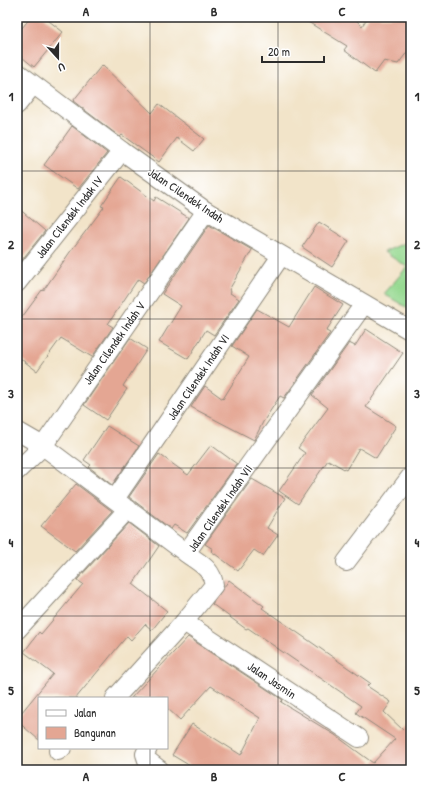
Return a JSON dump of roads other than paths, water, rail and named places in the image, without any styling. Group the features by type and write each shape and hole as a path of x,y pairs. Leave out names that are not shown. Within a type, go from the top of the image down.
{"street":[{"name":"Jalan Cilendek Indah","path":"17,72 122,151 206,211 411,331"},
{"path":"17,105 33,85"},
{"name":"Jalan Cilendek Indak IV","path":"17,283 122,151"},
{"name":"Jalan Cilendek Indah V","path":"17,471 43,446 206,211"},
{"name":"Jalan Cilendek Indah VI","path":"17,630 122,504 281,256"},
{"name":"Jalan Cilendek Indah VII","path":"116,697 184,622 214,585 210,571 186,553 364,304"},
{"path":"17,431 43,446 186,553"},
{"path":"346,562 411,476"},
{"name":"Jalan Jasmin","path":"184,622 359,738"},
{"path":"148,749 145,754 147,760 160,770"}]}
